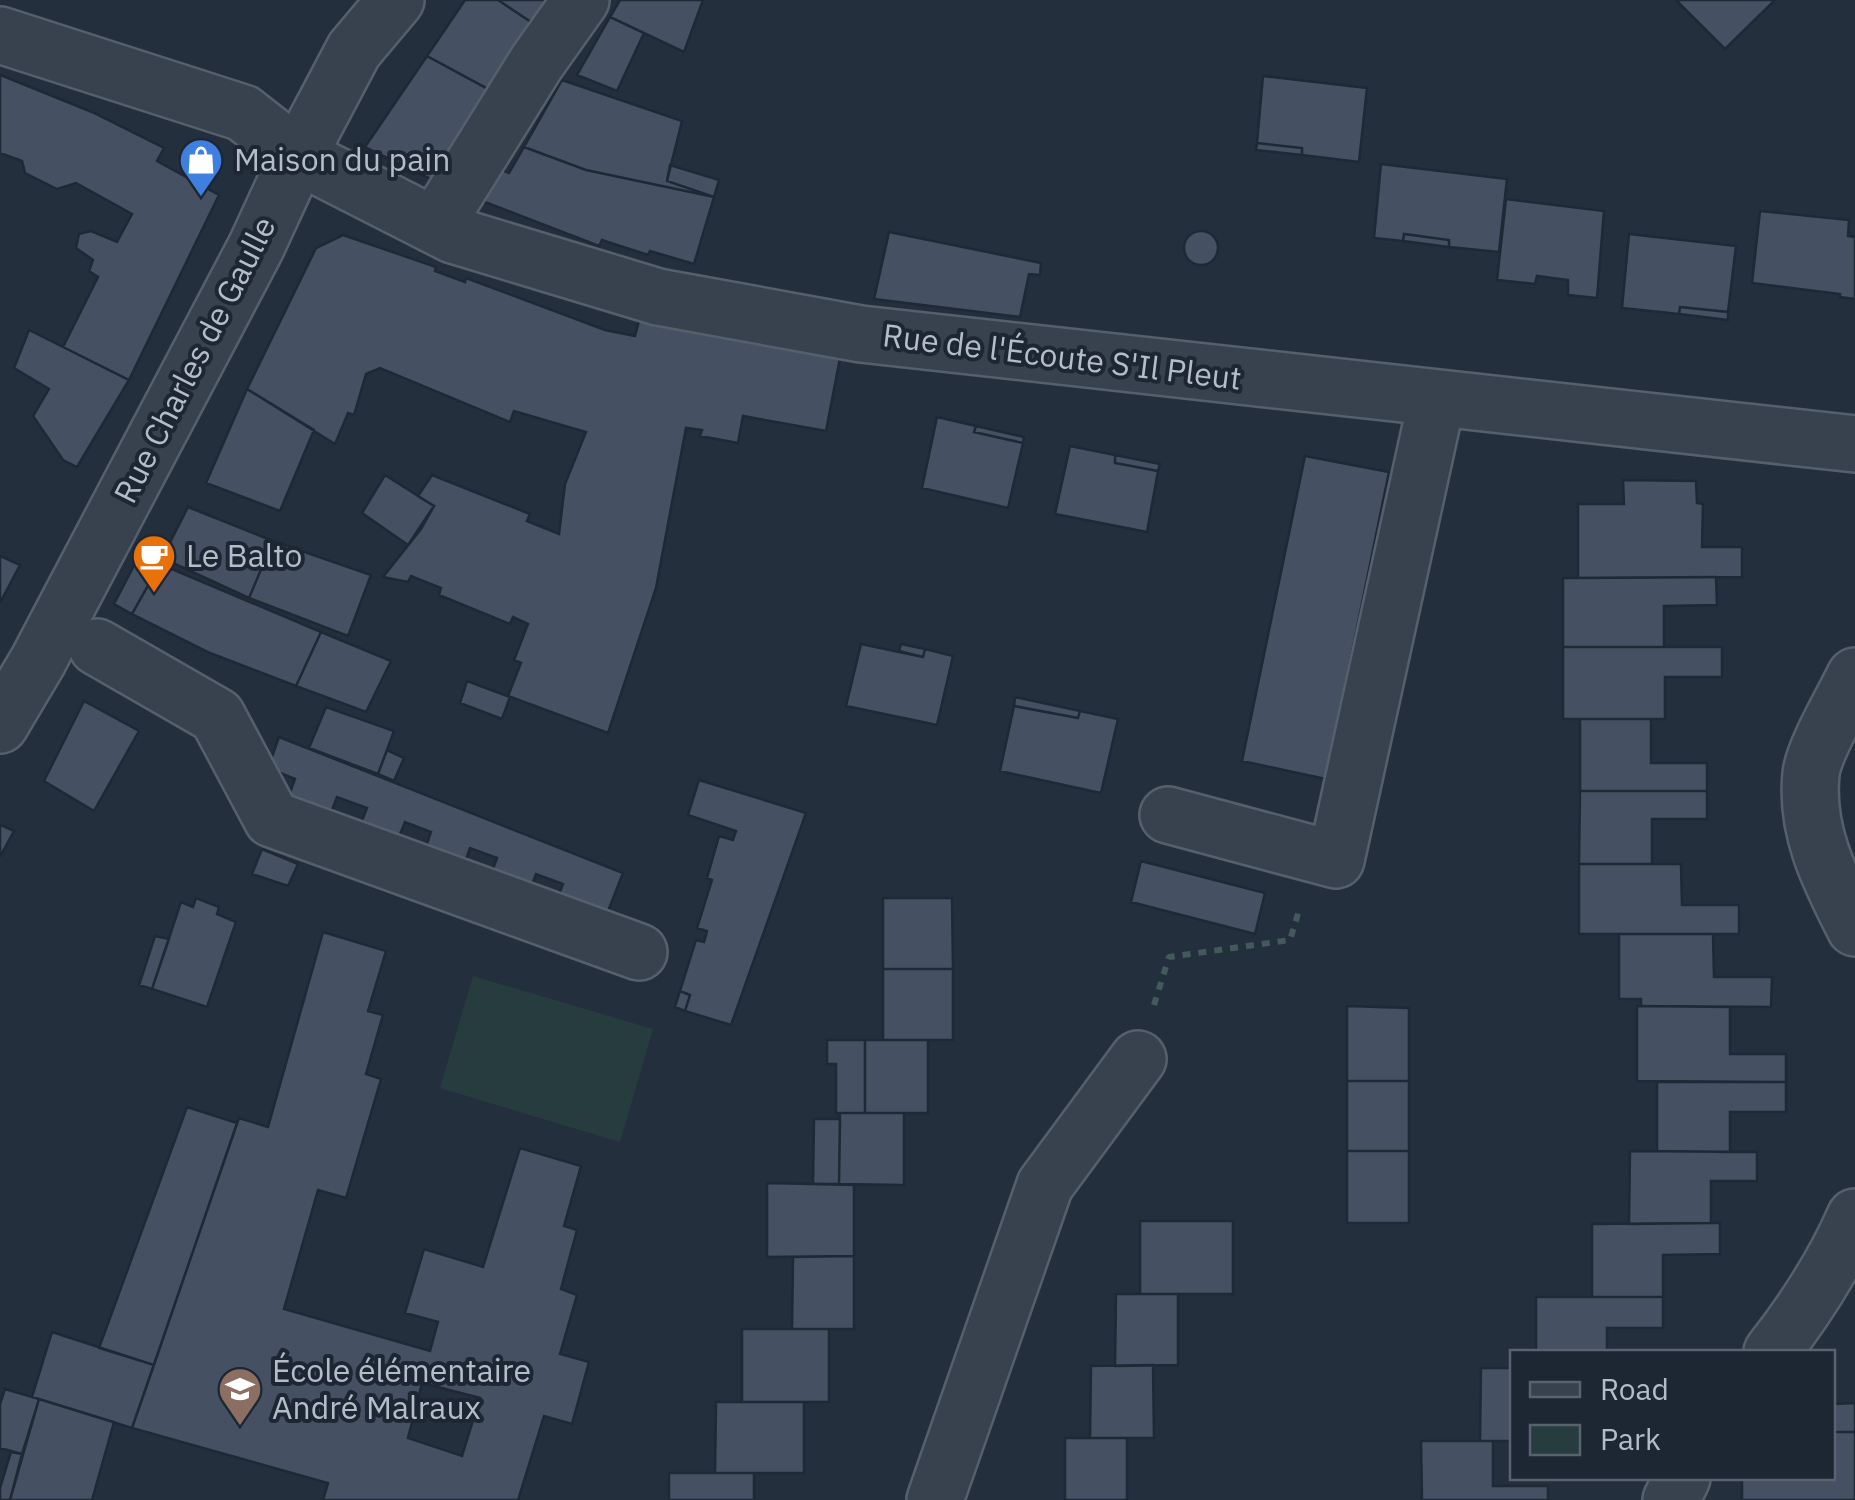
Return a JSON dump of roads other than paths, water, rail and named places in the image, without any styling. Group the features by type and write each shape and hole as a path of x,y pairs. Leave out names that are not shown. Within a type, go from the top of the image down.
{"street":[{"name":"Rue Charles de Gaulle","path":"0,725 19,651 256,248 298,156 354,50 396,0"},
{"path":"434,226 536,62 581,0"},
{"name":"Rue de l'Écoute S'Il Pleut","path":"0,35 243,112 298,156 453,235 658,298 861,334 1855,444"},
{"path":"1168,816 1336,860 1438,399"},
{"path":"97,648 217,716 272,819 638,952"},
{"path":"1855,676 1811,771 1812,817 1823,864 1855,928"},
{"path":"936,1500 1044,1185 1138,1059"},
{"path":"1774,1350 1804,1311 1855,1217"}],"place":[{"name":"Maison du pain","path":"201,198"},
{"name":"Le Balto","path":"154,594"},
{"name":"École élémentaire André Malraux","path":"240,1427"}]}
